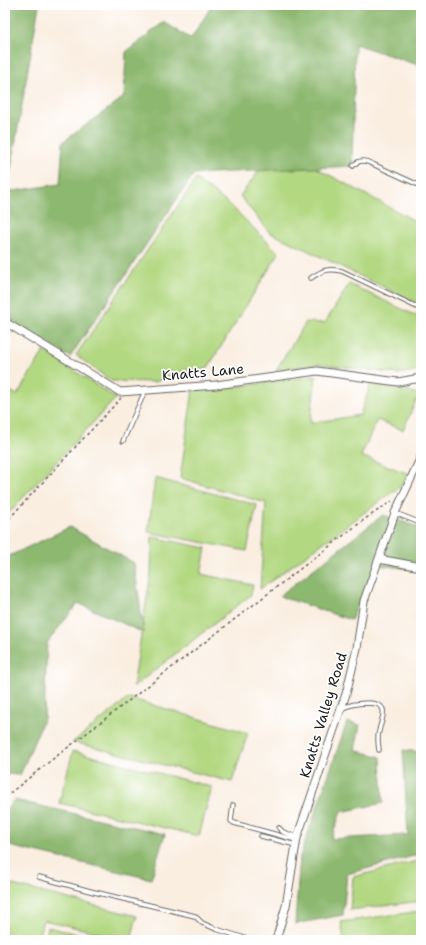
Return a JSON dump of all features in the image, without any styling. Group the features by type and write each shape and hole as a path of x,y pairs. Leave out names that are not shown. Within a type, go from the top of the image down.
{"street":[{"name":"Knatts Lane","path":"5,322 120,392 216,385 317,371 398,382 421,378"},
{"name":"Knatts Valley Road","path":"276,940 286,906 296,840 340,710 357,648 364,601 394,513 421,457"},
{"path":"379,559 421,567"}],"lane":[{"path":"353,166 358,162 368,162 421,186"},
{"path":"311,278 324,270 331,269 342,271 421,309"},
{"path":"123,441 146,390"},
{"path":"394,513 418,522"},
{"path":"340,710 357,704 379,705 382,708 384,712 378,737 379,750"},
{"path":"233,805 231,821 234,823 296,840"},
{"path":"279,828 296,840"},
{"path":"261,836 296,840"},
{"path":"39,877 90,891 195,916 202,923 216,929 251,940"}],"path":[{"path":"5,524 127,391"},
{"path":"5,797 365,519 404,493"}],"green space":[{"path":"5,5 39,5 7,192 60,184 63,142 124,97 126,52 164,22 191,39 212,5 421,5 421,66 355,44 352,166 194,174 70,357 5,317"},
{"path":"277,147 421,224 421,305 269,232 240,196"},
{"path":"196,179 230,205 279,253 207,369 188,370 155,382 111,381 76,355"},
{"path":"349,284 421,318 421,370 398,374 318,364 276,370 306,322 325,323"},
{"path":"44,351 116,398 5,517 5,388 17,395"},
{"path":"316,376 310,423 360,415 371,383 419,394 403,430 377,420 361,456 409,474 401,486 260,589 266,503 180,478 193,390 218,389"},
{"path":"155,478 257,505 247,551 148,532"},
{"path":"383,515 421,528 421,570 376,565 351,620 279,596"},
{"path":"70,527 134,563 144,633 78,603 47,643 44,718 20,775 5,774 5,558"},
{"path":"152,537 206,548 201,574 253,585 251,595 133,687 151,572"},
{"path":"129,698 248,733 232,782 73,742"},
{"path":"347,722 360,725 355,750 381,757 383,803 341,812 331,839 408,835 403,750 421,752 421,854 347,874 343,915 295,924 300,856"},
{"path":"73,751 212,787 199,836 59,803"},
{"path":"14,800 165,834 151,879 5,845 5,811"},
{"path":"421,860 421,901 350,910 353,877"},
{"path":"5,883 137,916 131,940 43,920 38,940 5,940"},
{"path":"421,911 421,940 344,940 341,922"},
{"path":"48,927 102,940 45,940"}]}
